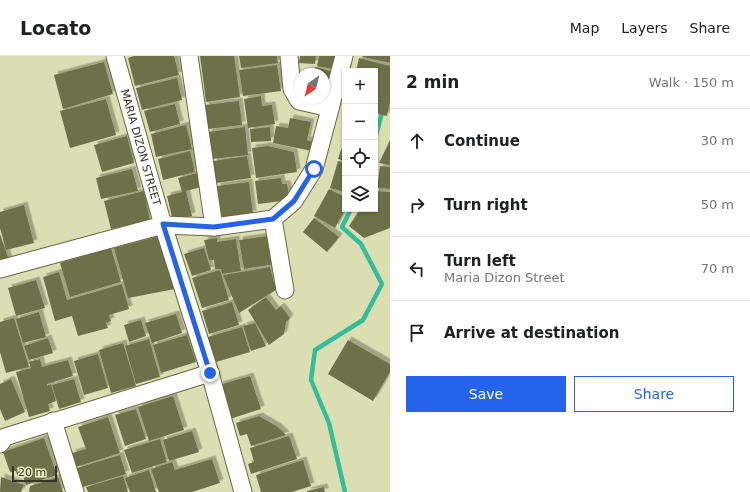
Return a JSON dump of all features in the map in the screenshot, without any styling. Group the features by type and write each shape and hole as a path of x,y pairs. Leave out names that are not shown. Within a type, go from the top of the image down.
{"street":[{"name":"MARIA DIZON STREET","path":"115,56 163,224 210,373 243,492"},
{"path":"189,56 214,227"},
{"path":"289,56 292,89 299,101 330,108"},
{"path":"0,269 163,224 214,227 273,219 294,201 314,169 344,56"},
{"path":"273,219 285,290"},
{"path":"0,444 5,437 52,421 210,373"},
{"path":"52,421 75,492"}],"building":[{"path":"134,56 174,56 179,75 135,86 128,58"},
{"path":"200,56 234,56 240,97 206,102"},
{"path":"239,56 277,56 278,63 241,68"},
{"path":"300,56 316,56 315,64 299,63"},
{"path":"319,56 342,56 338,70 317,66"},
{"path":"390,56 390,63 363,57"},
{"path":"359,58 390,66 390,102 387,116 378,114 378,68 357,68"},
{"path":"104,62 113,94 63,109 54,75"},
{"path":"277,65 281,91 243,96 239,70"},
{"path":"330,71 334,72 330,92"},
{"path":"177,78 182,100 142,110 136,88"},
{"path":"261,96 262,106 272,105 275,124 248,128 244,99"},
{"path":"106,99 116,135 70,148 60,111"},
{"path":"239,101 242,125 208,129 205,105"},
{"path":"175,104 180,124 150,132 144,111"},
{"path":"290,118 311,122 307,140 314,142 312,151 273,143 276,126 288,128"},
{"path":"186,125 192,149 156,157 151,134"},
{"path":"245,127 248,155 212,159 208,132"},
{"path":"270,127 271,141 251,142 250,129"},
{"path":"127,136 134,163 102,172 94,145"},
{"path":"390,140 390,165 379,163"},
{"path":"268,146 294,152 297,172 256,178 252,148"},
{"path":"342,147 342,160 338,159"},
{"path":"190,151 195,172 163,180 158,159"},
{"path":"247,156 251,178 216,183 213,161"},
{"path":"338,161 342,162 342,191 330,188"},
{"path":"380,166 390,167 390,189 378,188"},
{"path":"132,169 138,191 101,199 96,178"},
{"path":"197,173 201,187 186,191 192,216 173,221 167,196 182,192 178,178"},
{"path":"281,178 282,184 287,184 290,200 258,204 255,181"},
{"path":"249,182 253,214 221,218 217,186"},
{"path":"329,189 342,196 342,212 344,212 335,228 314,216"},
{"path":"144,191 150,220 111,229 104,201"},
{"path":"378,191 390,192 390,228 364,238 349,226 358,212 378,212"},
{"path":"24,205 34,243 6,250 0,228 0,212"},
{"path":"314,218 339,237 327,252 303,232"},
{"path":"0,234 9,260 0,263"},
{"path":"160,236 175,289 128,298 114,248"},
{"path":"268,236 275,264 244,269 239,240"},
{"path":"217,238 217,242 236,239 241,271 222,274 221,269 215,269 214,260 209,260 204,240"},
{"path":"111,248 121,282 70,297 60,263"},
{"path":"204,248 211,270 192,276 184,254"},
{"path":"270,267 276,290 239,313 223,275"},
{"path":"220,270 229,300 202,308 192,278"},
{"path":"59,272 67,300 122,284 129,309 109,315 111,321 106,323 108,328 78,336 72,316 55,321 43,277"},
{"path":"36,280 45,308 16,316 8,288"},
{"path":"266,297 276,310 281,306 290,318 286,322 284,334 269,345 248,310"},
{"path":"232,302 239,325 209,334 202,311"},
{"path":"39,312 46,337 23,343 16,319"},
{"path":"176,314 182,333 152,343 145,323"},
{"path":"14,318 29,367 6,373 0,352 0,322"},
{"path":"141,320 146,336 129,342 124,325"},
{"path":"255,323 266,346 251,351 243,326"},
{"path":"242,327 250,352 216,362 208,337"},
{"path":"187,335 196,362 161,373 153,345"},
{"path":"48,338 53,353 29,360 24,346"},
{"path":"149,339 160,377 136,384 125,346"},
{"path":"348,340 390,364 390,372 373,401 328,374"},
{"path":"123,343 136,386 111,393 99,350"},
{"path":"98,354 108,388 84,395 74,361"},
{"path":"40,359 42,367 68,360 73,376 47,384 47,386 51,384 56,401 48,404 50,411 29,417 16,372 31,368 29,362"},
{"path":"250,376 261,409 230,419 219,385"},
{"path":"11,379 25,412 5,421 0,409 0,384"},
{"path":"74,379 81,402 59,409 52,385"},
{"path":"173,396 184,430 149,441 138,407"},
{"path":"136,409 146,439 125,446 115,415"},
{"path":"259,416 278,427 286,435 251,446 247,434 240,436 236,423"},
{"path":"108,417 120,453 76,467 72,453 86,449 78,427"},
{"path":"192,431 199,452 169,461 163,440"},
{"path":"289,436 297,459 251,474 248,464 254,462 250,448"},
{"path":"44,438 57,475 26,485 23,476 18,478 16,471 10,472 3,452"},
{"path":"160,439 167,462 132,473 124,450"},
{"path":"120,455 126,474 83,487 77,468"},
{"path":"212,459 220,483 192,492 159,492 151,469 172,462 175,470"},
{"path":"303,460 311,486 292,492 261,492 256,475"},
{"path":"149,470 156,492 130,492 125,478"},
{"path":"123,476 128,492 88,492 86,487"},
{"path":"1,477 24,485 21,492 0,492"},
{"path":"58,477 63,492 29,492 30,486"},
{"path":"324,487 325,492 307,492 307,491"}],"waterway":[{"path":"378,128 383,109"},
{"path":"345,492 329,423 311,380 315,350 363,320 382,284 361,244 342,227 350,212"}],"route":[{"path":"210,373 163,224 214,227 273,219 294,201 314,169"}]}
